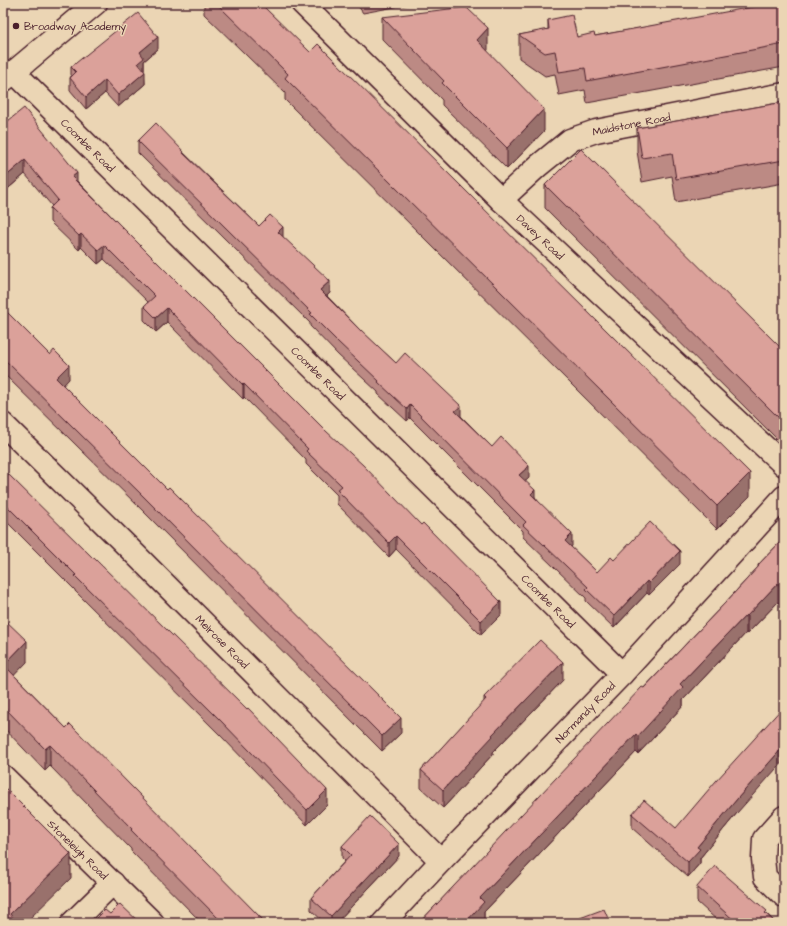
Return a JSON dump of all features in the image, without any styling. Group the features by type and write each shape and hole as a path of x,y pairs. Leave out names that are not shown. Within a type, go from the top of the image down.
{"street":[{"path":"8,76 96,3"},
{"name":"Davey Road","path":"302,3 501,200 784,466"},
{"name":"Coombe Road","path":"8,76 622,674"},
{"name":"Maidstone Road","path":"501,200 538,166 570,140 596,131 784,94"},
{"name":"Melrose Road","path":"3,424 129,548 441,861"},
{"name":"Normandy Road","path":"383,923 622,674 784,497"},
{"name":"Stoneleigh Road","path":"3,776 153,923"},
{"path":"784,817 764,839 763,859 765,877 784,896"},
{"path":"72,923 113,883"}],"building":[{"path":"216,3 260,3 310,52 318,44 750,473 717,506 285,78 288,74"},
{"path":"774,3 784,3 784,44 587,81 585,68 559,72 555,51 545,53 519,35 549,29 548,20 572,15 577,37 594,33 595,36"},
{"path":"466,7 488,28 477,40 544,109 507,148 442,83 444,81 382,17"},
{"path":"138,13 158,37 140,52 144,58 138,63 145,72 118,95 105,80 86,97 70,78 76,72 71,67"},
{"path":"784,102 784,160 676,179 672,153 642,158 637,128"},
{"path":"24,108 77,173 72,177 326,431 363,465 421,525 423,523 501,602 481,621 396,536 389,543 337,490 342,486 306,451 308,449 167,308 156,318 144,306 155,296 104,245 98,250 81,234 79,236 50,208 58,200 25,160 3,179 3,125"},
{"path":"156,123 184,152 183,153 259,226 270,215 283,227 278,232 330,281 320,290 396,363 405,353 461,406 455,411 492,447 501,437 529,466 519,475 535,490 531,494 572,534 565,541 597,572 611,557 614,560 650,522 680,551 649,583 647,581 614,616 586,589 588,587 523,525 526,522 410,405 407,409 378,382 379,381 310,314 312,313 138,141"},
{"path":"581,149 784,351 784,423 545,185"},
{"path":"3,308 50,355 54,350 69,365 56,378 167,489 169,487 401,718 382,736 3,358"},
{"path":"3,469 247,709 248,708 327,790 307,810 221,721 3,502"},
{"path":"784,538 784,586 782,588 778,583 680,684 683,687 638,736 636,734 480,898 484,902 465,923 460,919 456,923 419,923 642,687 644,688 725,603"},
{"path":"3,618 27,641 4,665 66,728 70,724 266,923 223,923 50,745 45,749 3,706"},
{"path":"540,640 563,662 492,735 493,736 443,790 421,770 486,699 484,697"},
{"path":"784,706 784,746 697,847 700,849 688,862 632,814 644,800 676,828 716,781"},
{"path":"3,786 71,854 10,914 13,918 8,923 3,923"},
{"path":"370,816 399,844 331,916 311,898 351,855 342,846"},
{"path":"715,866 767,911 765,913 776,923 737,923 697,887"},
{"path":"120,904 140,923 92,923 105,910 110,914"},
{"path":"604,909 610,923 582,923 580,918"}],"place":[{"name":"Broadway Academy","path":"16,26"}]}
